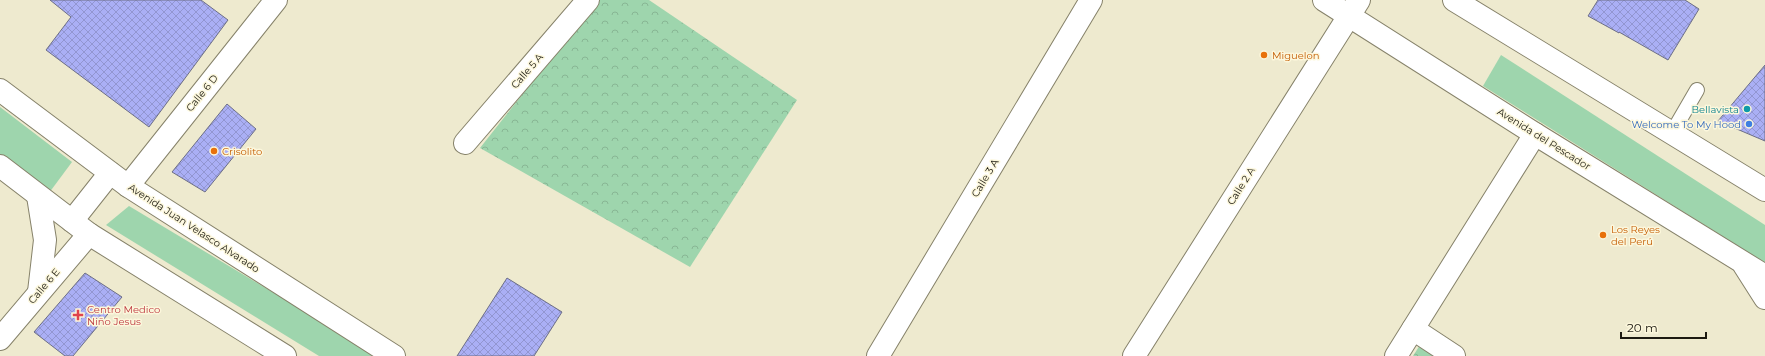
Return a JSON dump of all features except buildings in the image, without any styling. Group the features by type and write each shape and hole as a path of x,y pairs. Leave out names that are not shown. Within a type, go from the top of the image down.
{"main road":[{"name":"Calle 6 D","path":"128,186 276,0"},
{"name":"Calle 5 A","path":"465,142 588,0"},
{"name":"Calle 3 A","path":"878,356 1091,0"},
{"name":"Avenida del Pescador","path":"1324,0 1354,8 1535,134 1765,276"},
{"path":"1454,0 1762,187"},
{"name":"Calle 2 A","path":"1134,356 1354,8"},
{"name":"Avenida Juan Velasco Alvarado","path":"0,90 128,186 394,356"},
{"path":"1396,356 1535,134"},
{"path":"0,166 89,234 285,356"},
{"path":"72,221 110,173"},
{"path":"38,196 45,240 45,252 39,292"},
{"name":"Calle 6 E","path":"0,339 89,234"},
{"path":"1742,262 1765,298"},
{"path":"1413,329 1454,356"}],"lane":[{"path":"1672,133 1697,90"}],"green space":[{"path":"597,0 649,0 797,100 690,267 480,148"},
{"path":"1501,55 1765,225 1765,263 1483,86"},
{"path":"0,107 72,162 49,193 0,154"},
{"path":"129,206 379,356 319,356 106,225"},
{"path":"1420,345 1436,356 1413,356"}],"place":[{"name":"Miguelon","path":"1264,55"},
{"name":"Bellavista","path":"1747,109"},
{"name":"Welcome To My Hood","path":"1749,124"},
{"name":"Crisolito","path":"214,151"},
{"name":"Los Reyes del Perú","path":"1603,235"},
{"name":"Centro Medico Niño Jesus","path":"78,315"}]}
